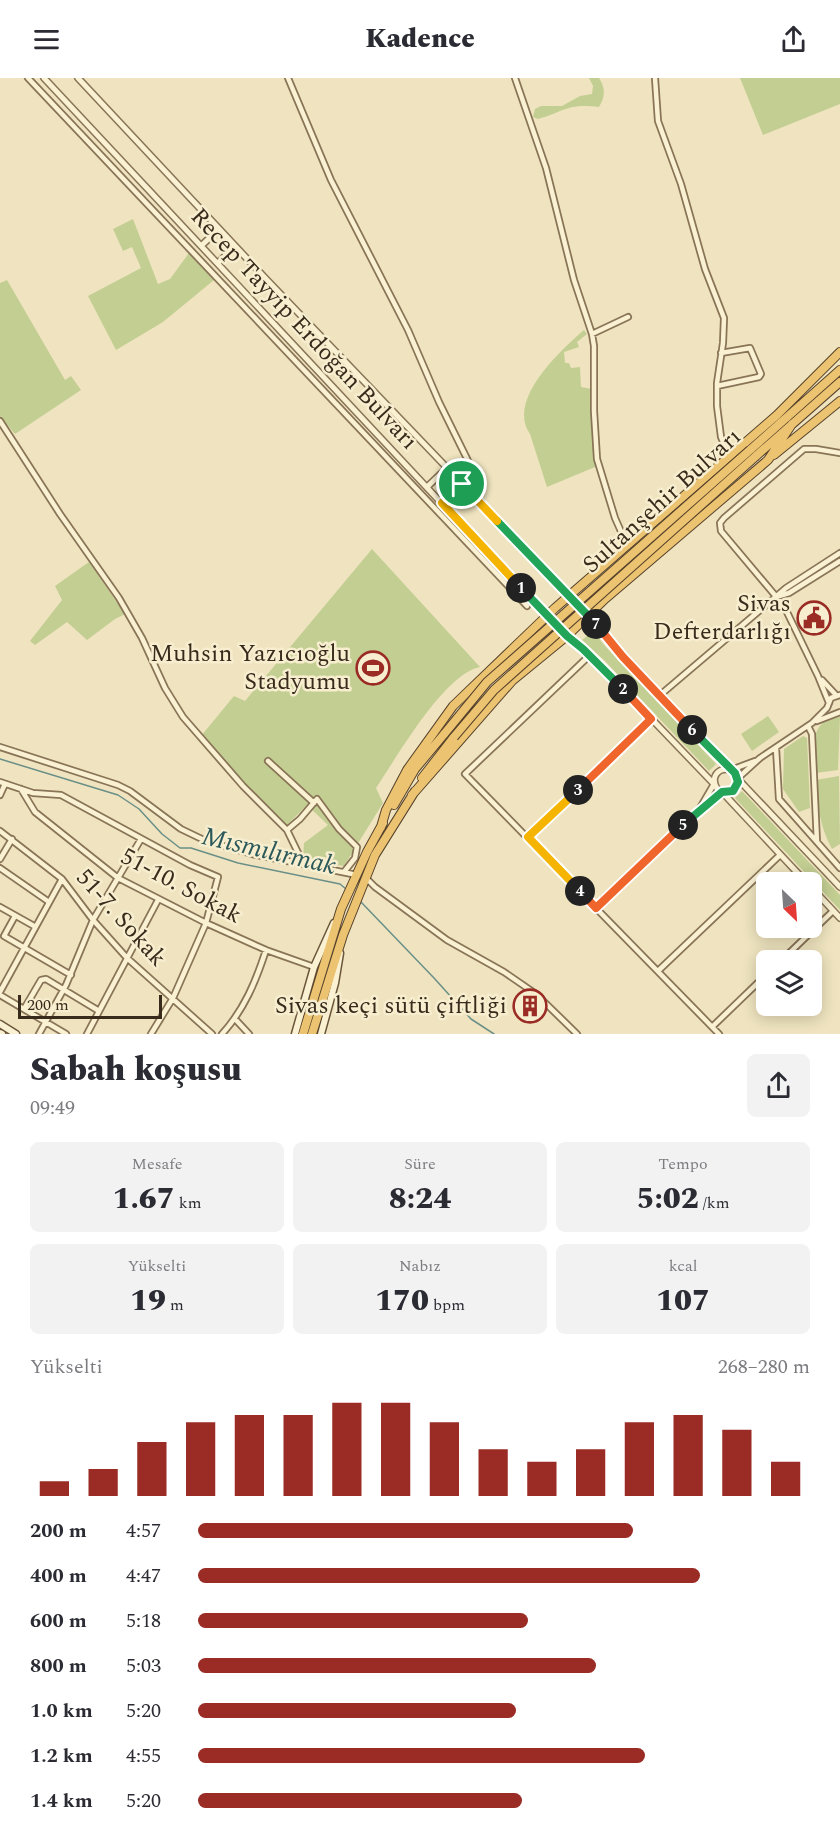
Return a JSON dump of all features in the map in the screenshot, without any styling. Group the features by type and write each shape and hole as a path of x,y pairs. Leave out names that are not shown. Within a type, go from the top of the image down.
{"highway":[{"path":"777,415 840,352"},
{"path":"381,827 386,810 407,770 453,706 547,616 729,456 777,415 840,368"},
{"name":"Sultanşehir Bulvarı","path":"312,1034 313,1017 341,909 367,852 415,769 488,682 840,368"},
{"name":"Sultanşehir Bulvarı","path":"303,1034 313,1017 375,855 424,775 454,737 494,690 840,382"},
{"path":"412,795 512,681 567,636 605,600 768,460 840,401"},
{"path":"768,460 792,424"}],"main road":[{"path":"295,1034 314,967 341,909"},
{"path":"321,1034 335,983 343,935"},
{"path":"0,1024 16,1034"}],"street":[{"path":"28,78 527,606"},
{"name":"Recep Tayyip Erdoğan Bulvarı","path":"44,78 547,616 590,655 714,784"},
{"name":"Recep Tayyip Erdoğan Bulvarı","path":"78,78 235,246 590,616 623,657 730,770"},
{"path":"288,78 331,180 408,330 439,402 478,481 476,483 459,470 453,475"},
{"path":"515,78 546,168 574,280 592,334 597,459 615,518 623,536 631,544"},
{"path":"655,78 658,121 681,184 705,268 724,318 717,386 721,437 729,456"},
{"path":"201,246 219,229"},
{"path":"218,263 235,246"},
{"path":"201,261 209,254"},
{"path":"592,334 628,317"},
{"path":"717,386 759,377 761,374 750,348 721,353"},
{"path":"0,422 60,514 119,598 142,638 165,688 183,717 227,769 287,830 303,863"},
{"path":"810,724 838,712 829,704 784,606 721,531 720,523 804,449 840,453"},
{"path":"427,487 447,468"},
{"path":"442,503 462,484"},
{"path":"427,500 434,495"},
{"path":"659,696 786,588 840,553"},
{"path":"776,597 789,593 840,561"},
{"path":"590,655 465,774 719,1034"},
{"path":"698,811 714,784 718,772 724,769 730,770 760,758 776,748 810,724 829,704 831,698 838,695 818,676"},
{"path":"528,837 651,719"},
{"path":"810,724 817,842"},
{"path":"0,747 117,785 181,829 206,841 252,854 344,872 356,878"},
{"path":"776,748 779,799 840,868"},
{"path":"596,908 698,811 723,793 734,790 738,778 760,758"},
{"path":"268,761 314,803"},
{"path":"730,770 840,887"},
{"path":"0,795 3,783 33,794 61,795 190,865 218,877 206,923 173,998 151,1034"},
{"path":"714,784 796,872"},
{"name":"51-10. Sokak","path":"21,789 35,812 118,878 206,923 266,950 314,967"},
{"path":"287,830 317,799 339,829 357,847 355,858 344,872"},
{"name":"51-7. Sokak","path":"0,831 62,879 93,920 128,959 212,1034"},
{"path":"0,859 12,839"},
{"path":"39,1034 64,989 93,920 141,839"},
{"path":"658,971 780,855"},
{"path":"0,868 49,902"},
{"path":"366,878 447,940 504,972 536,994 577,1034"},
{"path":"62,879 22,948 0,993 66,1034"},
{"path":"822,899 840,918"},
{"path":"87,1034 158,900"},
{"path":"0,907 34,926"},
{"path":"792,950 833,911"},
{"path":"15,916 4,936 70,975"},
{"path":"222,1034 236,1019 256,980 266,950"},
{"path":"24,1009 41,980 46,979 99,1011"},
{"path":"712,1027 756,985"},
{"path":"236,1019 249,1034"}],"green space":[{"path":"589,78 599,78 603,86 603,100 599,107 573,107 538,119 533,117 535,109 541,106 562,106 580,96 592,94 593,86"},
{"path":"740,78 840,78 840,104 763,135"},
{"path":"133,219 158,284 170,279 189,253 214,280 163,322 116,350 88,296 141,268 132,247 123,251 113,229"},
{"path":"7,280 65,380 71,376 81,390 15,434 0,416 0,283"},
{"path":"584,330 587,334 577,342 579,347 564,352 565,363 569,363 571,368 580,367 581,387 592,389 595,467 547,487 524,421 525,406 530,391 539,377 562,350"},
{"name":"Muhsin Yazıcıoğlu Stadyumu","path":"372,549 480,667 466,673 452,684 409,738 376,788 383,803 344,866 303,860 304,843 328,825 307,805 287,825 266,808 201,736 234,696 245,701"},
{"path":"89,562 125,614 87,640 67,622 35,645 30,641 62,600 55,586"},
{"path":"593,631 716,764 709,771 604,660 582,640"},
{"path":"768,716 779,732 752,751 741,734"},
{"path":"840,716 838,770 816,773 815,737 822,724"},
{"path":"803,736 807,738 810,808 799,812 783,789 784,749"},
{"path":"839,776 840,844 832,849 820,816 816,780"},
{"path":"742,791 818,872 804,872 735,798"},
{"path":"822,876 840,895 840,910 822,891"}],"waterway":[{"name":"Mısmılırmak","path":"0,759 118,795 139,809 162,834 180,848 191,848 238,863 340,884 346,889"},
{"name":"Mısmılırmak","path":"361,902 471,1019 494,1034"}],"place":[{"name":"Sivas Defterdarlığı","path":"814,618"},
{"name":"Muhsin Yazıcıoğlu Stadyumu","path":"373,668"},
{"name":"Sivas keçi sütü çiftliği","path":"530,1006"}],"route":[{"path":"462,484 590,616 646,683 738,778 734,790 728,793 722,792 698,811 596,908 528,837 651,719 590,655 547,616 442,503 462,484"}]}
